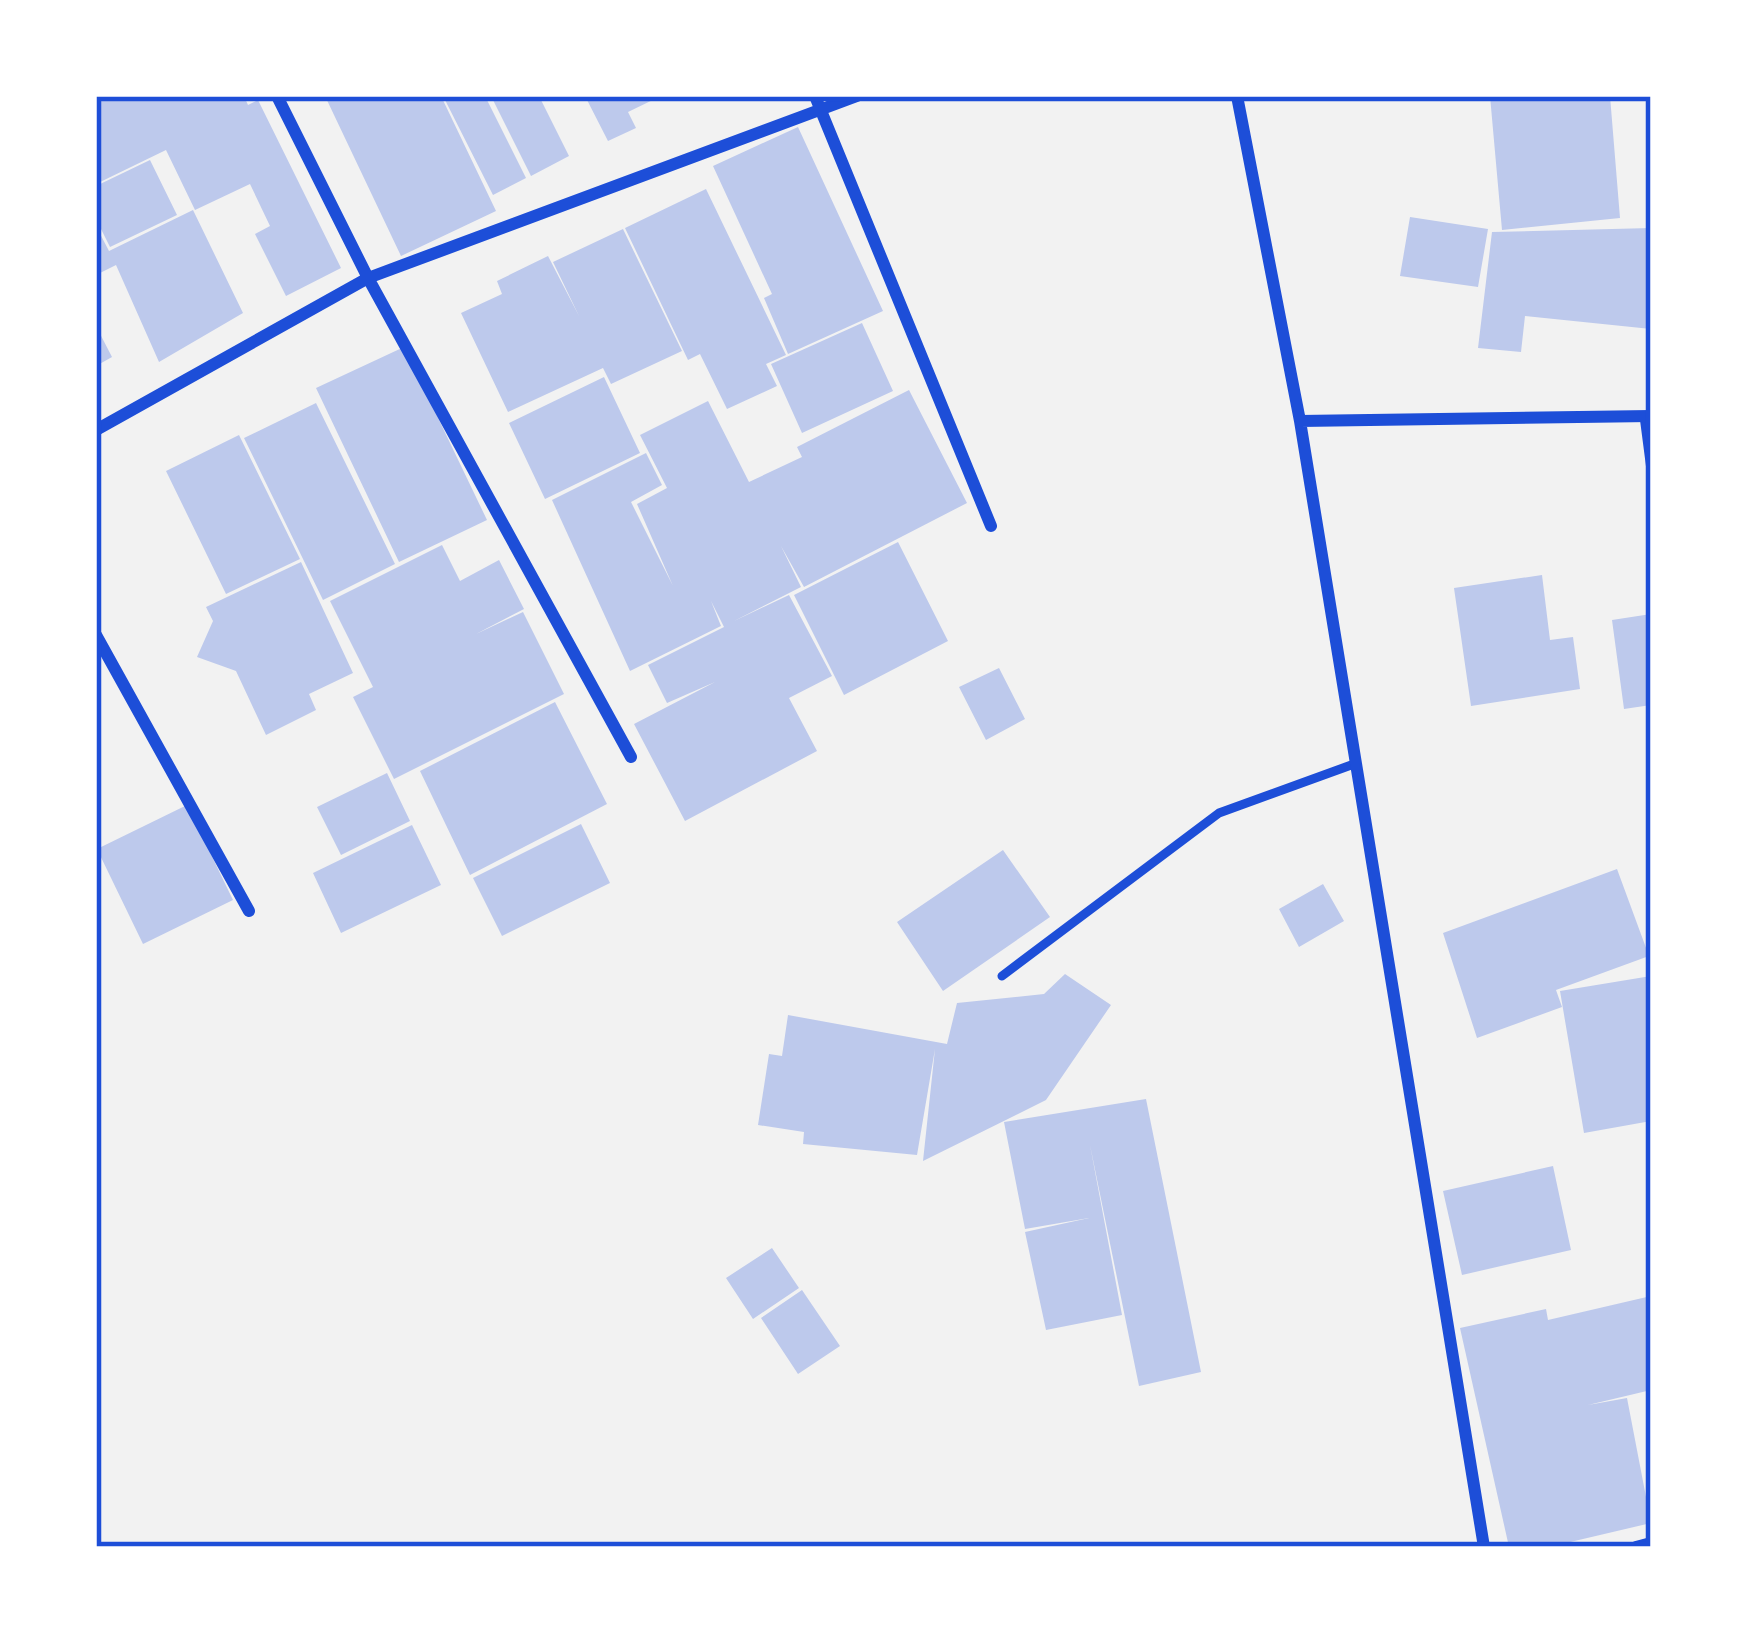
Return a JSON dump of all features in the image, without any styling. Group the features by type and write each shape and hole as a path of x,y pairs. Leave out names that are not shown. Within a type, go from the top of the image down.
{"street":[{"path":"277,96 368,278 631,757"},
{"path":"96,430 368,278 818,103 857,96"},
{"path":"1237,96 1300,421 1484,1547"},
{"path":"818,103 991,526"},
{"path":"1300,421 1648,416"},
{"path":"96,635 249,911"},
{"path":"1636,1547 1651,1543"}],"lane":[{"path":"1648,416 1651,470"},
{"path":"1002,976 1219,813 1354,764"}],"building":[{"path":"96,96 244,96 248,105 258,100 341,268 286,296 255,234 270,226 250,184 195,210 166,150 96,184"},
{"path":"325,96 441,96 496,211 401,256"},
{"path":"443,96 485,96 526,178 493,195"},
{"path":"539,96 569,156 531,176 492,98"},
{"path":"585,96 661,96 628,112 636,128 608,141"},
{"path":"1490,96 1610,96 1620,218 1502,230"},
{"path":"798,127 883,311 788,354 764,298 772,294 713,166"},
{"path":"150,160 177,215 110,247 96,219 96,186"},
{"path":"706,189 786,355 766,364 777,386 727,409 700,354 688,360 625,228"},
{"path":"193,210 243,313 159,362 116,265 96,275 96,226 109,251"},
{"path":"1410,217 1488,229 1478,287 1400,276"},
{"path":"1651,228 1651,329 1525,316 1521,352 1478,348 1492,232"},
{"path":"623,229 682,351 611,384 603,368 508,412 461,313 502,294 497,281 548,256 579,316 553,262"},
{"path":"862,323 893,391 802,433 771,364"},
{"path":"96,326 112,357 96,366"},
{"path":"404,347 487,520 399,562 316,388"},
{"path":"604,377 640,453 545,499 509,423"},
{"path":"909,390 967,503 804,587 781,546 801,587 734,621 789,595 832,676 789,698 817,751 685,821 634,724 715,682 667,703 648,665 724,627 711,601 721,626 630,671 552,500 646,453 662,485 631,502 673,586 637,504 667,488 640,435 708,401 749,482 802,457 797,447"},
{"path":"316,403 395,564 323,600 244,438"},
{"path":"239,435 300,559 226,594 166,471"},
{"path":"898,542 948,641 844,695 794,595"},
{"path":"442,545 460,581 499,560 524,609 476,634 523,612 564,694 394,779 353,697 373,687 330,601"},
{"path":"301,562 353,673 309,694 316,710 266,735 236,671 197,657 213,621 206,607"},
{"path":"1542,575 1550,640 1573,637 1580,689 1471,706 1454,588"},
{"path":"1651,614 1651,705 1624,709 1612,620"},
{"path":"999,668 1025,719 986,740 959,687"},
{"path":"555,702 607,804 470,875 420,771"},
{"path":"387,773 410,821 341,855 317,807"},
{"path":"187,805 233,900 143,944 97,849"},
{"path":"581,824 610,883 502,936 473,878"},
{"path":"412,825 441,885 341,933 313,873"},
{"path":"1003,850 1050,917 943,991 897,922"},
{"path":"1617,869 1649,956 1556,990 1562,1007 1477,1038 1443,933"},
{"path":"1323,884 1344,921 1299,947 1279,909"},
{"path":"1065,974 1111,1005 1046,1100 923,1161 935,1049 917,1155 803,1144 804,1132 758,1125 769,1054 782,1056 788,1015 947,1044 957,1003 1044,994"},
{"path":"1651,976 1651,1121 1584,1133 1560,991"},
{"path":"1146,1099 1201,1372 1139,1386 1090,1145 1122,1315 1046,1330 1025,1232 1089,1218 1025,1229 1004,1122"},
{"path":"1553,1166 1571,1250 1462,1275 1443,1191"},
{"path":"772,1248 799,1288 753,1319 726,1278"},
{"path":"802,1290 840,1346 798,1374 761,1318"},
{"path":"1651,1296 1651,1390 1588,1405 1627,1398 1651,1523 1549,1547 1509,1547 1460,1328 1546,1309 1548,1320"}]}
